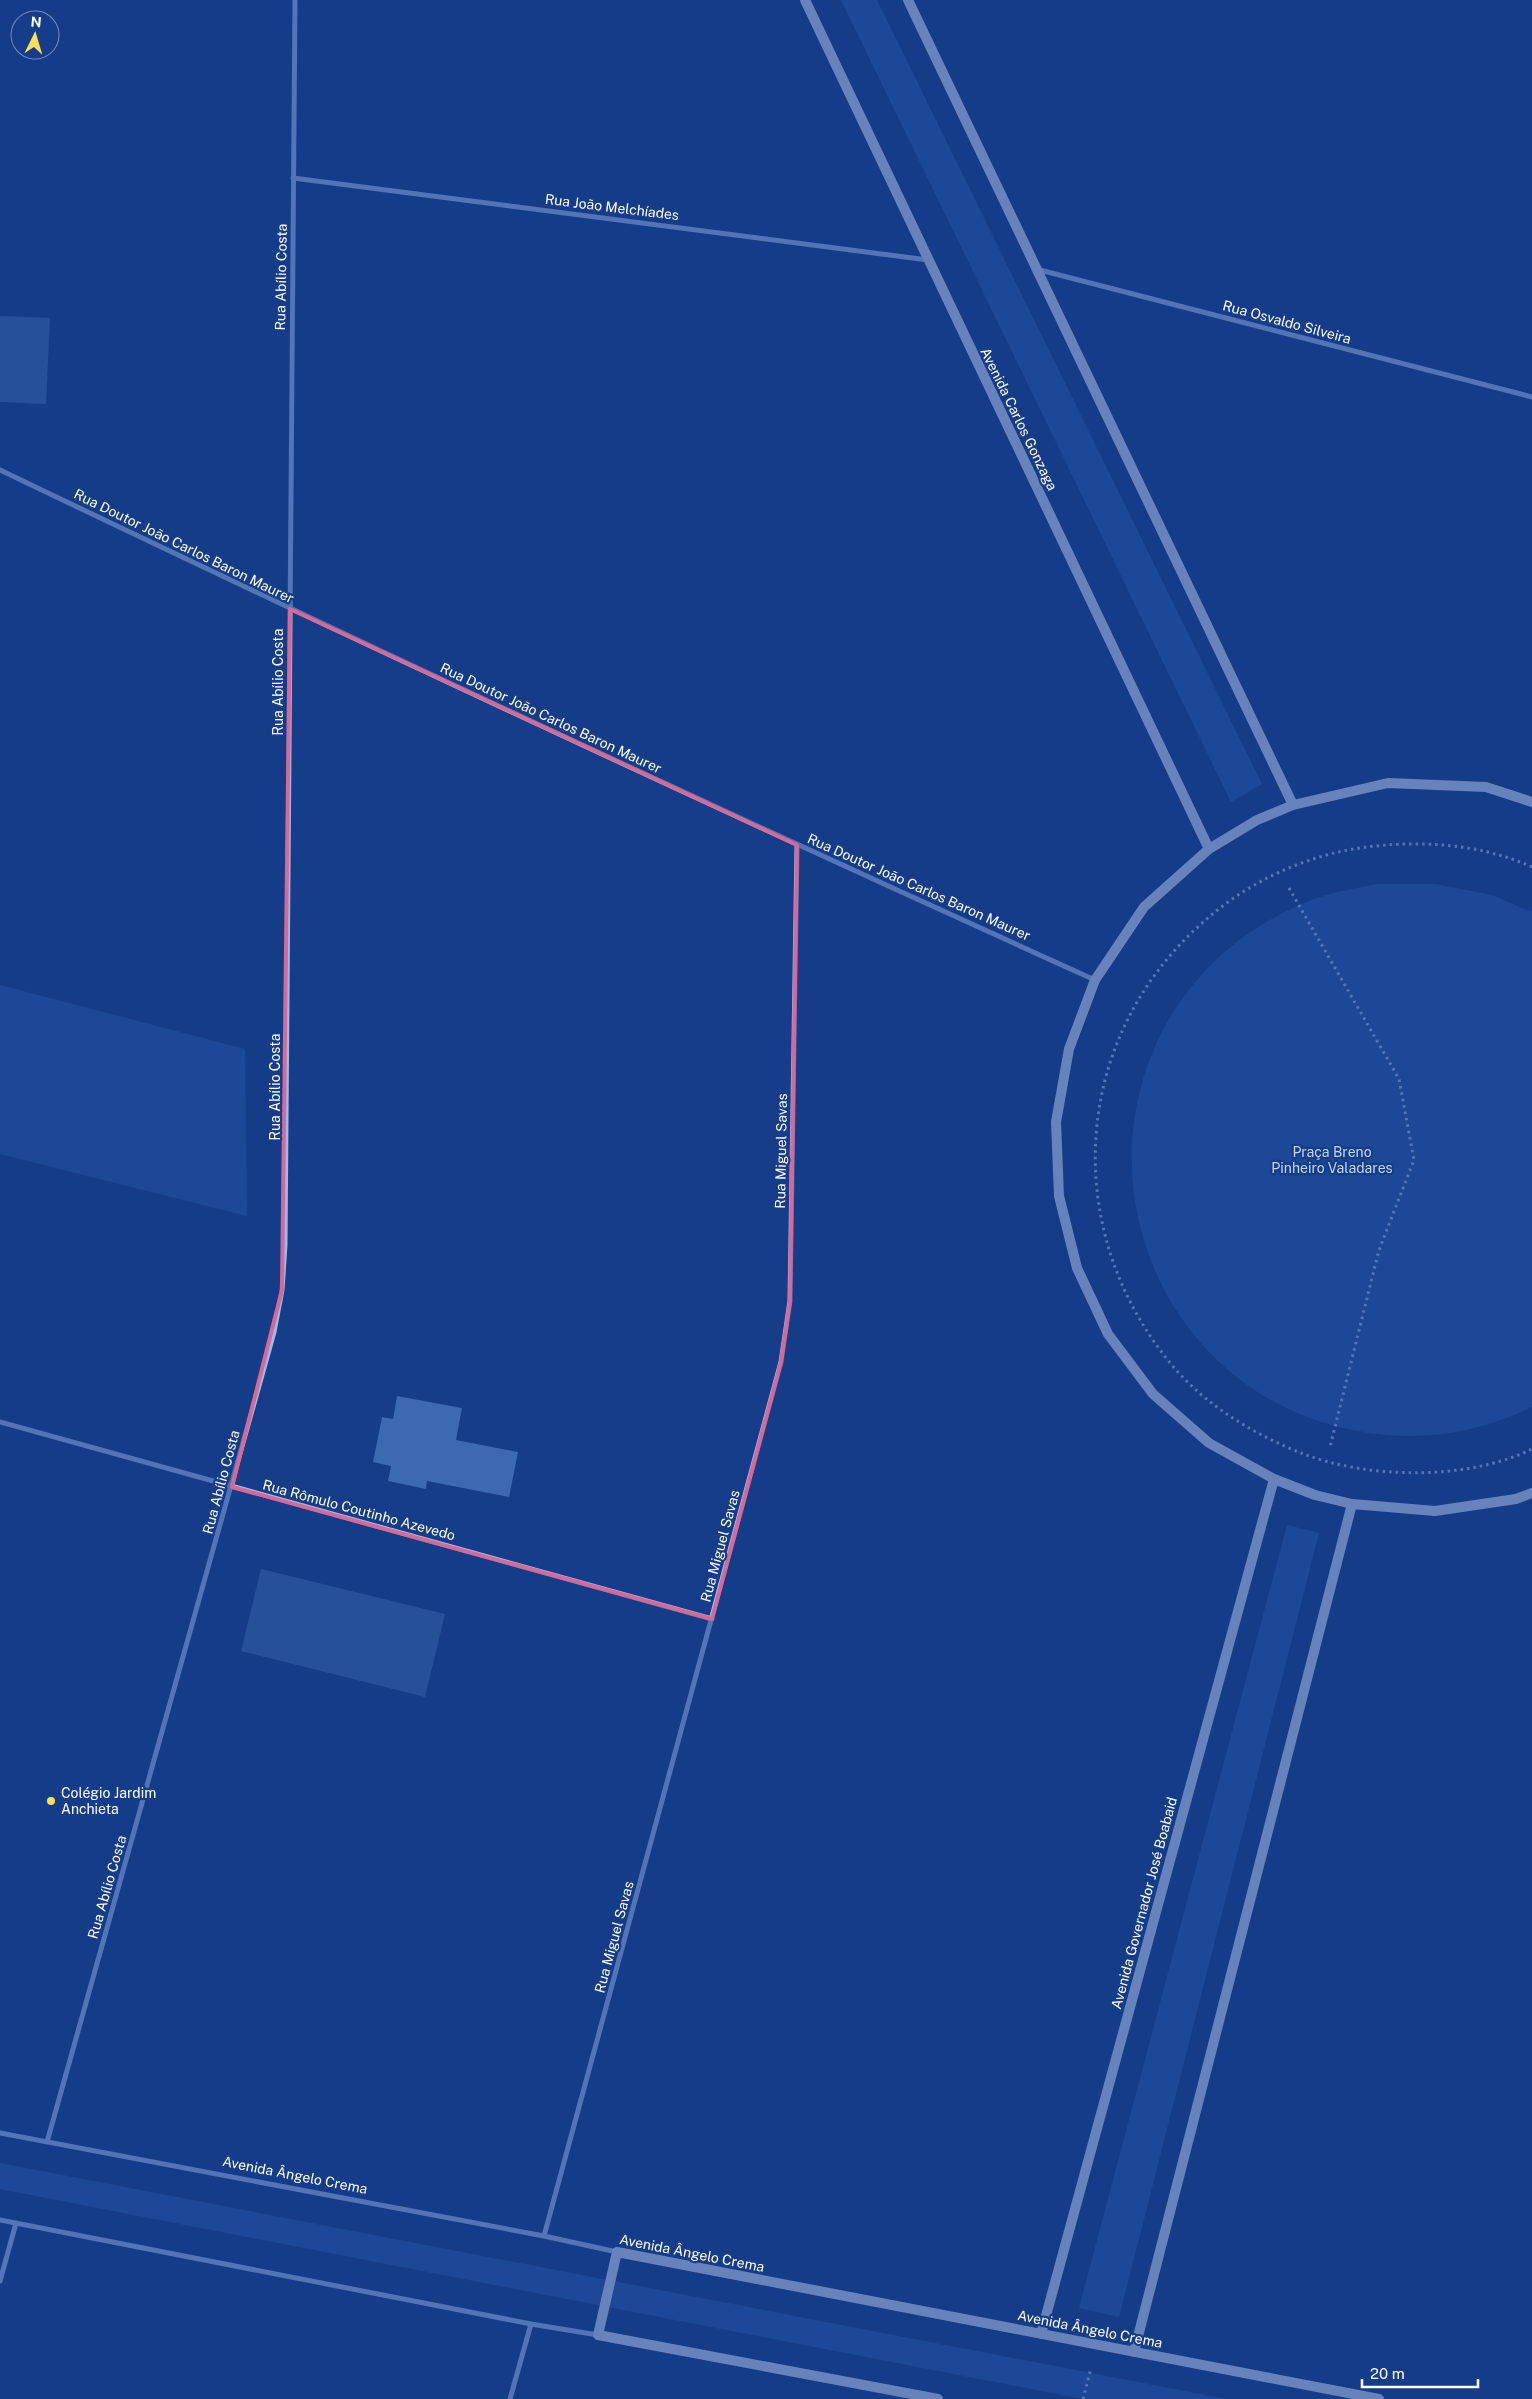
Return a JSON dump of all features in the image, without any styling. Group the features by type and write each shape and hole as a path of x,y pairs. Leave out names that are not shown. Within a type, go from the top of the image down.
{"street":[{"name":"Rua Abílio Costa","path":"47,2142 232,1487 274,1332 282,1290 285,1235 295,0"},
{"name":"Avenida Carlos Gonzaga","path":"805,0 1209,849"},
{"path":"908,0 1293,804"},
{"name":"Rua João Melchíades","path":"293,178 928,260"},
{"name":"Rua Osvaldo Silveira","path":"1036,268 1532,397"},
{"name":"Rua Doutor João Carlos Baron Maurer","path":"0,470 290,609 1095,980"},
{"path":"1532,802 1486,787 1388,782 1293,804 1257,820 1209,849 1144,907 1095,980 1069,1049 1056,1122 1059,1196 1076,1268 1108,1334 1153,1394 1209,1443 1274,1480 1315,1495 1352,1504 1435,1511 1516,1499 1532,1493"},
{"name":"Rua Miguel Savas","path":"544,2236 781,1362 790,1301 797,844"},
{"name":"Rua Rômulo Coutinho Azevedo","path":"0,1422 712,1619"},
{"name":"Avenida Governador José Boabaid","path":"1041,2334 1274,1480"},
{"path":"1134,2352 1352,1504"},
{"name":"Avenida Ângelo Crema","path":"0,2133 544,2236 617,2252 1379,2399"},
{"path":"0,2220 531,2324 938,2399"},
{"path":"0,2281 16,2223"},
{"path":"598,2335 617,2252"},
{"path":"510,2399 531,2324"}],"path":[{"path":"1532,867 1518,860 1459,846 1398,843 1339,851 1289,867 1225,903 1176,946 1138,998 1113,1050 1098,1106 1094,1163 1100,1221 1117,1276 1143,1327 1178,1373 1222,1411 1272,1441 1325,1462 1390,1473 1456,1471 1520,1455 1532,1449"},
{"path":"1289,888 1399,1079 1414,1160 1379,1250 1330,1447"}],"highlighted area":[{"path":"290,609 797,845 790,1301 781,1362 712,1619 232,1487 282,1290"}],"green space":[{"path":"841,0 877,0 1262,784 1231,802"},
{"name":"Praça Breno Pinheiro Valadares","path":"1377,884 1435,884 1492,895 1532,912 1532,1407 1488,1424 1444,1434 1399,1436 1353,1430 1277,1403 1216,1359 1171,1301 1142,1234 1132,1162 1141,1088 1170,1018 1220,956 1254,930 1293,908 1341,891"},
{"path":"0,985 245,1049 247,1216 0,1154"},
{"path":"1287,1525 1319,1533 1119,2317 1079,2308"},
{"path":"0,2163 1226,2399 1083,2399 0,2189"}],"building":[{"path":"0,316 50,318 46,404 0,402"},
{"path":"397,1396 462,1408 456,1440 518,1452 509,1497 427,1481 426,1489 388,1481 391,1466 373,1462 382,1417 393,1419"},
{"path":"261,1569 445,1614 425,1697 241,1651"}],"place":[{"name":"Colégio Jardim Anchieta","path":"51,1801"}]}
